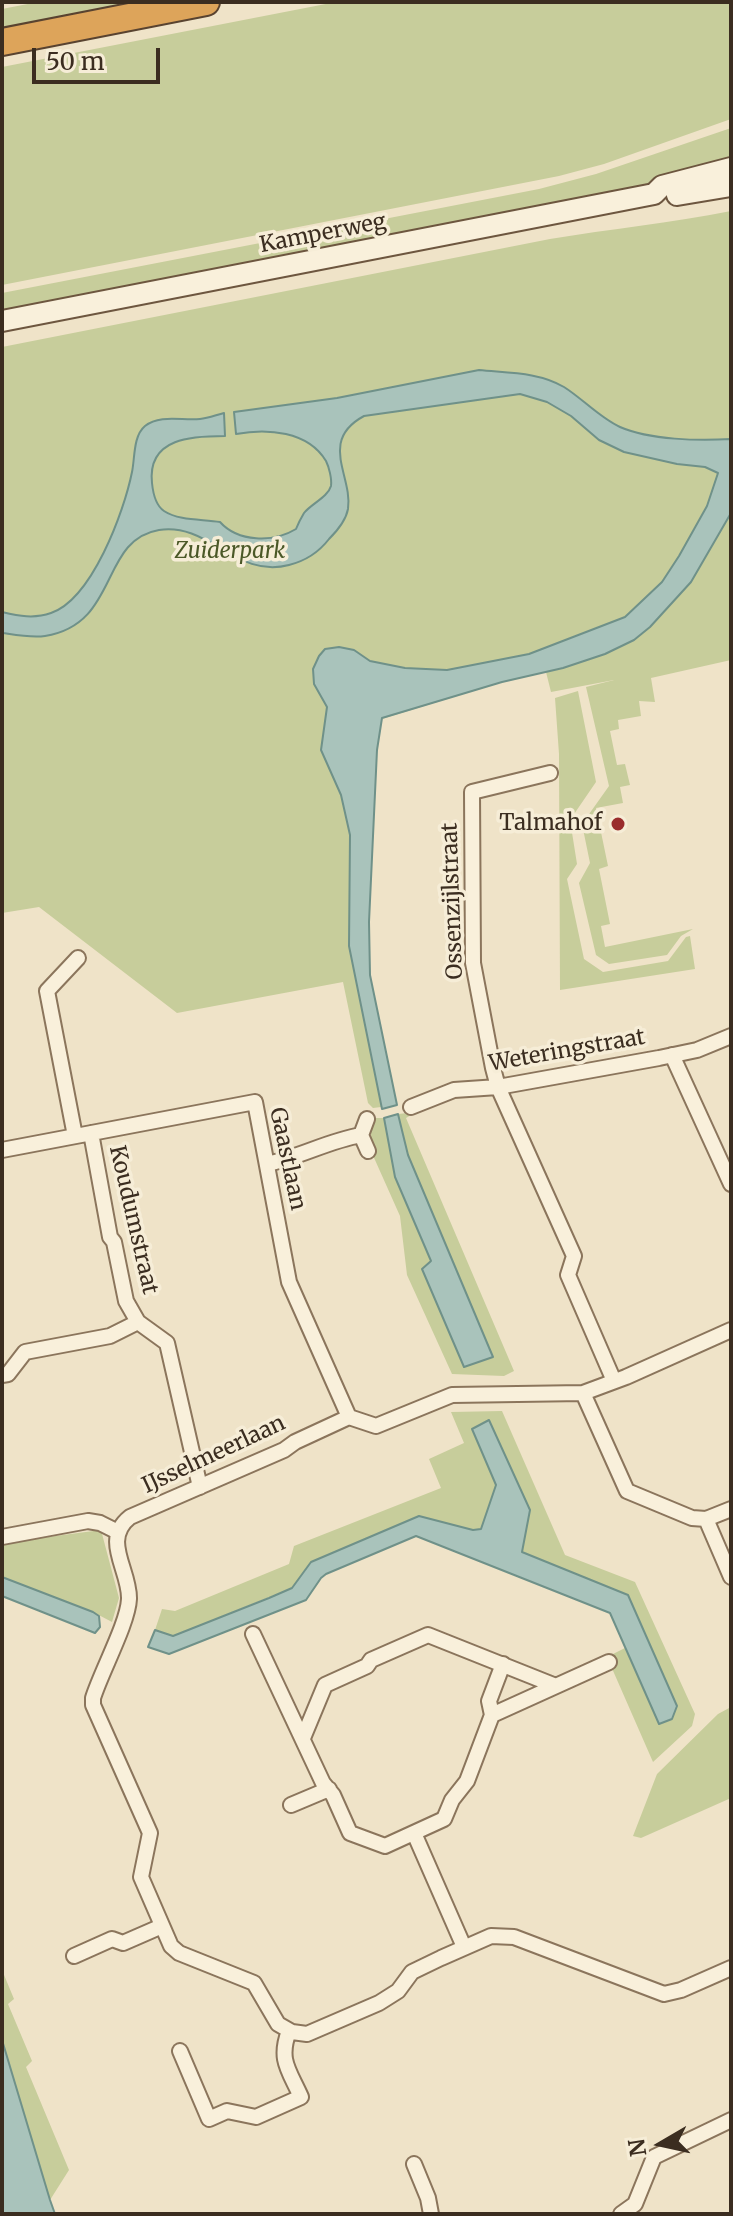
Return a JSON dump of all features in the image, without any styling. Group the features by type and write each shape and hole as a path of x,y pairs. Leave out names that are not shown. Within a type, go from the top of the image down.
{"highway":[{"path":"2,42 206,2"}],"main road":[{"name":"Kamperweg","path":"2,321 654,194 662,186 731,168"},
{"name":"Kamperweg","path":"654,194 663,198 731,186"}],"street":[{"name":"Ossenzijlstraat","path":"498,1087 473,963 472,792 550,773"},
{"path":"75,1136 47,991 78,958"},
{"name":"Weteringstraat","path":"411,1107 454,1090 498,1087 672,1055 697,1050 731,1036"},
{"path":"672,1055 731,1184"},
{"path":"498,1087 574,1256 568,1275 614,1381"},
{"name":"Gaastlaan","path":"2,1150 255,1102 289,1279 349,1417"},
{"path":"367,1119 361,1135 368,1151"},
{"name":"Koudumstraat","path":"91,1133 110,1237 114,1242 126,1301 138,1322 167,1343 200,1487"},
{"path":"267,1164 292,1158 335,1140 361,1135"},
{"path":"2,1375 8,1374 25,1352 110,1336 138,1322"},
{"path":"349,1417 376,1426 452,1395 583,1393 731,1330"},
{"path":"583,1393 627,1491 692,1518 706,1519 731,1509"},
{"name":"IJsselmeerlaan","path":"118,1532 130,1517 349,1417"},
{"path":"706,1519 731,1577"},
{"path":"2,1537 88,1521 118,1532 116,1543 128,1587 129,1604 93,1703 150,1833 141,1877 171,1946 179,1953 254,1983 275,2020 289,2031 303,2034 313,2032 379,2003 398,1991 412,1972 491,1936 514,1937 664,1994 676,1992 731,1968"},
{"path":"253,1634 350,1833 385,1846 444,1819 452,1800 467,1781 492,1715 489,1701 503,1664"},
{"path":"303,1738 325,1685 367,1666 371,1660 428,1635 556,1686"},
{"path":"492,1715 609,1662"},
{"path":"291,1805 329,1789"},
{"path":"414,1833 464,1947"},
{"path":"74,1956 112,1939 123,1943 162,1926"},
{"path":"180,2051 209,2119 227,2111 256,2117 301,2097 283,2056 289,2031"},
{"path":"621,2214 634,2205 654,2157 731,2120"},
{"path":"414,2164 431,2214"}],"green space":[{"path":"38,2 185,2 2,39 2,9"},
{"path":"336,2 731,2 731,119 604,164 559,176 2,285 2,67"},
{"path":"731,128 731,160 653,184 2,313 2,293 539,189 596,174"},
{"name":"Zuiderpark","path":"731,211 731,660 651,678 655,702 639,701 641,716 618,720 619,729 610,731 617,765 625,764 630,785 620,787 623,803 596,808 608,866 599,869 610,924 601,926 605,947 693,929 681,936 667,955 609,964 596,955 579,883 590,863 582,824 609,786 586,687 614,680 551,692 546,672 502,682 382,719 377,750 369,922 370,975 397,1105 373,1108 368,1103 343,982 177,1013 39,907 2,913 2,347 550,239"},
{"path":"578,691 596,782 570,820 577,864 567,879 584,959 603,972 668,961 690,936 695,969 560,990 559,754 555,698"},
{"path":"398,1114 411,1115 406,1118 514,1371 504,1376 452,1374 407,1275 400,1216 371,1151 371,1124 376,1118 384,1118 395,1177 431,1262 464,1367 492,1357 408,1155"},
{"path":"502,1411 565,1555 635,1582 695,1714 692,1726 653,1762 607,1657 625,1648 659,1724 677,1706 628,1595 521,1552 530,1510 472,1430 496,1485 481,1529 473,1530 419,1516 311,1562 292,1588 173,1636 155,1630 162,1609 175,1611 289,1564 294,1546 441,1488 429,1459 464,1443 451,1412"},
{"path":"101,1530 119,1598 112,1622 2,1577 2,1543"},
{"path":"731,1707 731,1798 641,1838 633,1836 657,1774 718,1714"},
{"path":"2,1970 14,1999 8,2004 32,2061 26,2067 69,2170 50,2200 2,2040"}],"water":[{"path":"479,370 544,378 564,387 620,427 646,435 675,439 731,439 731,513 691,582 634,640 563,668 502,682 382,718 377,750 369,922 370,975 397,1105 382,1109 349,946 350,835 341,795 321,750 327,707 314,684 313,669 319,656 325,649 339,647 354,650 370,661 405,668 447,670 529,654 625,617 662,582 679,556 707,506 718,473 705,467 624,452 599,440 571,416 547,402 520,394 364,416 350,426 340,448 348,497 345,517 325,544 306,558 289,565 270,567 253,564 193,534 159,530 140,537 126,549 98,600 86,616 69,628 40,637 3,633 2,612 45,615 66,605 80,591 93,573 114,530 128,489 138,435 151,422 200,419 224,413 225,436 175,442 157,456 152,468 152,483 161,508 177,517 220,522 227,529 246,537 277,537 296,529 304,513 329,490 331,480 328,466 318,451 298,438 261,431 236,434 234,412 337,398"},
{"path":"398,1114 408,1155 493,1357 464,1367 422,1269 431,1261 395,1177 384,1118"},
{"path":"489,1420 530,1510 522,1552 628,1595 677,1706 672,1719 659,1724 610,1613 416,1536 326,1574 306,1600 169,1654 148,1647 155,1630 173,1636 269,1598 292,1588 311,1562 419,1516 473,1530 481,1529 496,1485 472,1429"},
{"path":"2,1577 93,1612 99,1616 100,1627 95,1633 2,1596"},
{"path":"2,2040 50,2200 55,2214 2,2214"}],"place":[{"name":"Talmahof","path":"618,824"}]}
